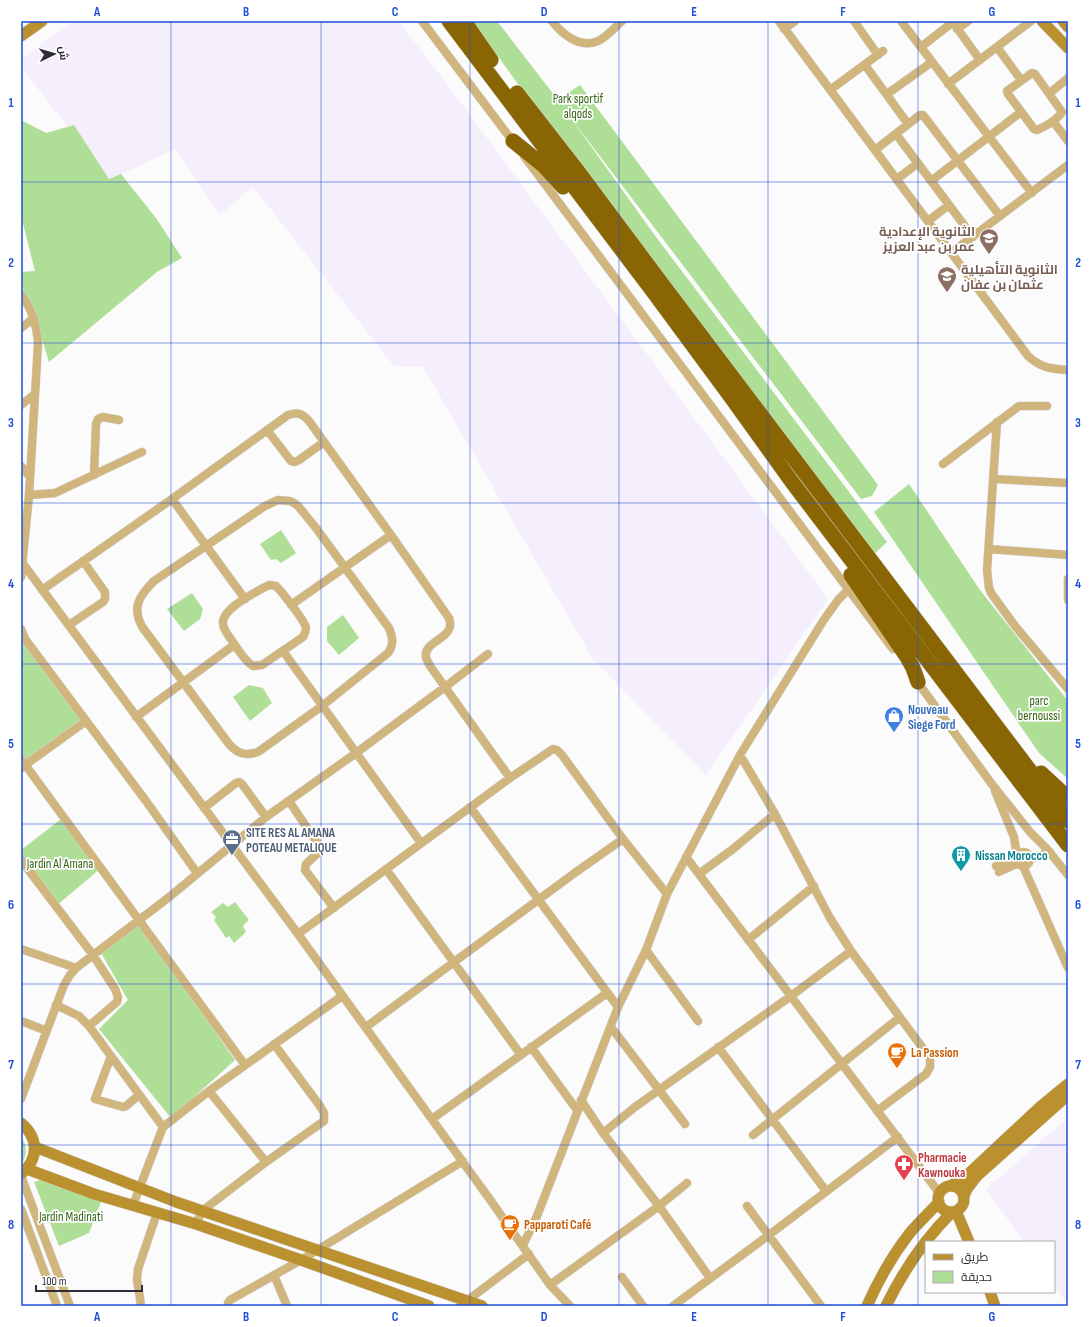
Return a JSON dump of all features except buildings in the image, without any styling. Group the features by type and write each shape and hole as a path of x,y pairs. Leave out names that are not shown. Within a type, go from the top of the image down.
{"highway":[{"path":"449,21 629,259 792,482 1068,845"},
{"path":"464,21 493,63 577,170 1068,821"},
{"path":"469,21 493,63"},
{"path":"512,141 538,160 551,172 613,253 621,259 629,259"},
{"path":"792,482 822,534 907,657 918,682"},
{"path":"989,715 1029,762 1068,798"}],"street":[{"path":"21,27 29,21"},
{"path":"21,36 42,21"},
{"path":"422,21 849,589 991,783 1030,832 1050,852 1068,875"},
{"path":"552,21 569,38 586,43 598,41 622,21"},
{"path":"779,21 1028,356 1041,366 1055,370 1068,370"},
{"path":"784,29 795,21"},
{"path":"830,90 881,53 854,21"},
{"path":"901,21 1032,193"},
{"path":"921,47 954,24 968,21"},
{"path":"948,84 1031,21"},
{"path":"1042,21 1068,48"},
{"path":"1063,21 1068,27"},
{"path":"954,24 980,60"},
{"path":"997,47 1021,80"},
{"path":"887,94 932,62"},
{"path":"865,65 908,124"},
{"path":"1032,73 1035,74 1050,93 1062,112 1061,114 1053,121 1036,130 1034,129 1007,91 1021,80 1032,73"},
{"path":"1050,93 1068,78"},
{"path":"931,180 1021,112"},
{"path":"875,150 922,115 1000,216"},
{"path":"1053,121 1068,141"},
{"path":"896,134 973,237"},
{"path":"897,179 918,163"},
{"path":"952,252 1068,166"},
{"path":"928,221 949,205"},
{"path":"21,294 30,308 34,318 37,337 29,495 21,577"},
{"path":"21,328 34,318"},
{"path":"21,405 35,394"},
{"path":"943,464 1019,406 1047,406"},
{"path":"42,590 172,499 288,415 299,413 304,415 391,535 450,622 449,630 426,651 426,656 430,666 510,778"},
{"path":"94,475 96,424 98,419 103,417 119,420"},
{"path":"997,422 989,550 989,588 1015,626 1068,689"},
{"path":"267,430 291,461 295,462 324,442"},
{"path":"29,495 55,493 142,452"},
{"path":"21,466 30,478"},
{"path":"994,479 1068,483"},
{"path":"172,499 245,599"},
{"path":"278,500 294,502 316,528 389,628 392,636 393,643 388,653 322,706 258,752 247,755 240,754 235,751 229,744 139,622 137,607 139,599 144,591 154,581 206,545 272,502 278,500"},
{"path":"291,605 391,535"},
{"path":"989,550 1068,554"},
{"path":"69,625 103,602 105,599 105,592 83,560"},
{"path":"22,562 366,1027 523,1245 550,1285 570,1306"},
{"path":"1068,579 1068,600"},
{"path":"271,584 276,586 291,605 304,622 306,631 303,637 262,665 256,666 251,664 234,645 224,629 223,621 226,613 245,599 271,584"},
{"path":"523,1245 536,1216 618,1007 646,950 667,894 740,756 823,621 838,600 849,589"},
{"path":"21,629 25,639 146,801 197,874"},
{"path":"136,717 234,645"},
{"path":"283,651 421,844"},
{"path":"21,1099 56,1004 67,979 76,968 197,874 266,817 356,753 488,654"},
{"path":"86,722 22,764 245,1065"},
{"path":"298,934 551,749 555,749 562,755 623,839 667,894"},
{"path":"740,756 775,814 814,886 823,907 851,951 930,1058 930,1067 926,1074 877,1111"},
{"path":"204,808 239,782 266,817"},
{"path":"991,783 1020,841 1022,860 1068,968"},
{"path":"289,801 320,847 320,851 306,864 305,870 334,908"},
{"path":"470,807 618,1007"},
{"path":"699,874 734,848 775,814"},
{"path":"366,1027 623,839"},
{"path":"998,869 1050,852"},
{"path":"686,857 898,1137 939,1198 944,1210 954,1212"},
{"path":"21,860 93,955 117,994 117,1000 114,1005 89,1026"},
{"path":"1022,860 1068,954"},
{"path":"386,869 521,1054"},
{"path":"748,940 814,886"},
{"path":"21,949 76,968"},
{"path":"646,950 698,1021"},
{"path":"603,1133 660,1089 791,996 851,951"},
{"path":"432,1119 607,992"},
{"path":"133,1206 163,1127 209,1091 342,996"},
{"path":"56,1004 79,1016 89,1026 163,1127"},
{"path":"753,1135 900,1017"},
{"path":"21,1021 47,1031"},
{"path":"611,1027 660,1089 685,1124"},
{"path":"196,1224 202,1211 325,1119 324,1113 320,1106 274,1044"},
{"path":"532,1047 577,1110"},
{"path":"718,1047 826,1191"},
{"path":"111,1056 95,1099 123,1107 139,1095"},
{"path":"867,1306 877,1284 894,1256 909,1234 946,1188 964,1178 1040,1107 1068,1084"},
{"path":"209,1091 266,1162"},
{"path":"926,1241 940,1224 963,1205 964,1196 967,1189 977,1176 1066,1097"},
{"path":"581,1100 603,1133 659,1206 710,1278"},
{"path":"21,1123 33,1138 35,1147 33,1159 23,1173"},
{"path":"673,1306 898,1137"},
{"path":"35,1147 139,1188 317,1250 463,1304 482,1306"},
{"path":"228,1306 228,1302 230,1300 301,1260 463,1161"},
{"path":"23,1173 196,1224 429,1306"},
{"path":"23,1173 70,1306"},
{"path":"550,1285 659,1206 687,1183"},
{"path":"950,1186 959,1189 964,1196"},
{"path":"748,1206 821,1306"},
{"path":"21,1209 57,1306"},
{"path":"954,1212 968,1241"},
{"path":"141,1306 137,1280 138,1269 157,1213"},
{"path":"886,1306 912,1258 925,1242"},
{"path":"463,1304 529,1254"},
{"path":"274,1275 287,1306"},
{"path":"622,1277 644,1306"},
{"path":"990,1293 996,1306"}],"shaded area":[{"path":"73,21 398,21 438,72 828,599 706,775 593,659 423,367 394,366 253,187 220,215 175,149 109,180 21,67 21,59"},
{"path":"1068,1118 1068,1305 1055,1286 1055,1241 1023,1241 986,1189"}],"green space":[{"name":"Park sportif alqods","path":"473,21 497,21 558,100 580,85 878,485 872,496 861,499 570,117 656,237 887,542 873,555 620,223 521,89"},
{"path":"21,120 46,133 74,125 109,179 121,174 156,218 182,258 157,272 49,362 21,279 21,272 35,271 21,216"},
{"name":"parc bernoussi","path":"909,484 980,590 1068,701 1068,779 1039,753 874,512"},
{"path":"281,530 296,553 281,563 276,559 271,560 260,544"},
{"path":"192,593 203,609 200,619 184,631 167,609"},
{"path":"343,615 359,638 339,655 327,641 327,627"},
{"path":"21,627 86,719 23,762 21,760"},
{"path":"249,685 263,688 272,703 250,721 233,697"},
{"name":"Jardin Al Amana","path":"61,819 101,868 56,906 21,857 21,850"},
{"path":"235,902 249,920 243,926 246,932 234,943 229,936 226,938 214,920 216,917 211,912 223,903 228,907"},
{"path":"137,921 235,1060 171,1118 99,1029 128,1000 101,953"},
{"path":"21,1137 25,1144 26,1151 25,1158 21,1165"},
{"name":"Jardin Madinati","path":"41,1180 101,1202 89,1233 59,1246 34,1182"}],"place":[{"name":"الثانوية الإعدادية عمر بن عبد العزيز","path":"989,255"},
{"name":"الثانوية التأهيلية عثمان بن عفان","path":"947,293"},
{"name":"Nouveau Siege Ford","path":"894,733"},
{"name":"SITE RES AL AMANA POTEAU METALIQUE","path":"232,856"},
{"name":"Nissan Morocco","path":"961,872"},
{"name":"La Passion","path":"897,1069"},
{"name":"Pharmacie Kawnouka","path":"904,1181"},
{"name":"Papparoti Café","path":"510,1241"}]}
